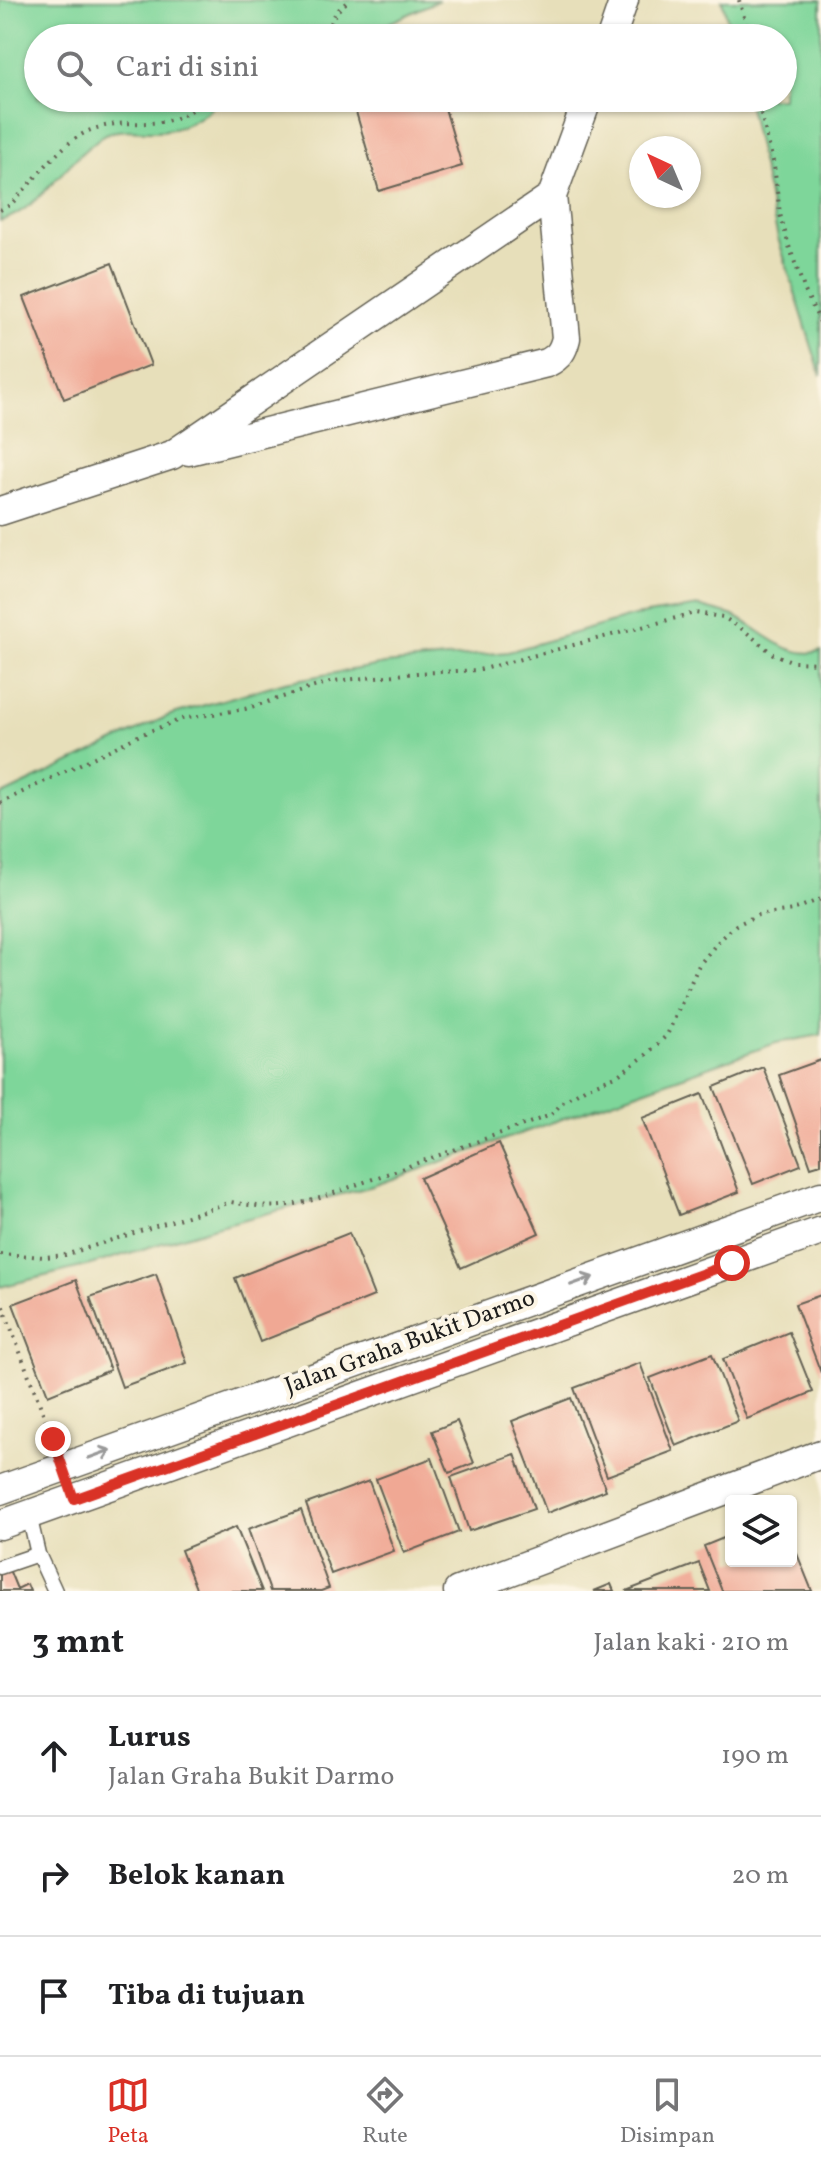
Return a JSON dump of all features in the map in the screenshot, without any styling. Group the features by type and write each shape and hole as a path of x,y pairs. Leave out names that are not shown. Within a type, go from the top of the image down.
{"street":[{"path":"616,24 625,0"},
{"path":"0,511 172,455 556,359 563,351 566,338 552,196 583,112"},
{"path":"172,455 552,196"},
{"name":"Jalan Graha Bukit Darmo","path":"0,1490 821,1196"},
{"name":"Jalan Graha Bukit Darmo","path":"0,1525 821,1231"},
{"path":"458,1591 821,1454"},
{"path":"64,1467 74,1499"}],"lane":[{"path":"29,1515 38,1554 55,1591"},
{"path":"0,1567 38,1554"}],"path":[{"path":"330,24 336,12 349,0"},
{"path":"739,0 746,24"},
{"path":"0,210 10,205 72,141 91,130 114,125 153,124 190,112"},
{"path":"761,112 789,246 821,324"},
{"path":"0,803 142,734 182,719 245,709 333,681 479,670 695,613 723,617 773,654 794,662 821,663"},
{"path":"0,1254 65,1255 231,1202 284,1208 551,1115 563,1102 586,1088 618,1075 667,1035 699,965 736,925 758,915 793,910 821,899"},
{"path":"0,1299 64,1467"}],"green space":[{"path":"0,0 439,0 387,24 24,24 24,112 207,112 182,126 164,130 123,130 105,134 79,155 37,199 0,221"},
{"path":"722,0 821,0 821,376 778,238 750,112 797,112 797,24 728,24"},
{"path":"699,606 736,617 787,648 809,653 821,651 821,1035 776,1043 373,1186 0,1287 0,796 170,715 285,682 385,664 508,652 634,616"}],"building":[{"path":"356,112 446,112 462,166 379,191"},
{"path":"112,263 151,365 64,399 24,297"},
{"path":"821,1060 821,1164 811,1167 779,1075"},
{"path":"763,1067 801,1165 753,1184 714,1087"},
{"path":"702,1094 739,1192 679,1215 642,1118"},
{"path":"499,1143 539,1233 461,1268 420,1178"},
{"path":"349,1233 374,1296 260,1342 235,1278"},
{"path":"156,1274 187,1363 122,1387 90,1297"},
{"path":"76,1280 110,1370 48,1395 13,1304"},
{"path":"821,1295 821,1373 795,1304"},
{"path":"789,1332 813,1392 747,1419 723,1359"},
{"path":"712,1354 738,1421 676,1446 650,1378"},
{"path":"640,1363 673,1451 607,1476 574,1388"},
{"path":"571,1398 606,1490 547,1513 512,1421"},
{"path":"457,1421 474,1463 449,1473 432,1431"},
{"path":"515,1454 534,1509 469,1531 451,1477"},
{"path":"432,1458 459,1532 404,1553 376,1479"},
{"path":"369,1481 394,1551 331,1574 306,1504"},
{"path":"301,1510 329,1588 321,1591 270,1591 248,1529"},
{"path":"236,1527 262,1591 197,1591 181,1550"},
{"path":"725,1537 725,1567 797,1567 797,1554 812,1591 722,1591 704,1546"},
{"path":"699,1563 710,1591 626,1591"},
{"path":"8,1567 17,1589 27,1584 30,1591 0,1591 0,1570"},
{"path":"611,1584 614,1591 594,1591"}],"route":[{"path":"53,1439 74,1499 732,1263"}]}
